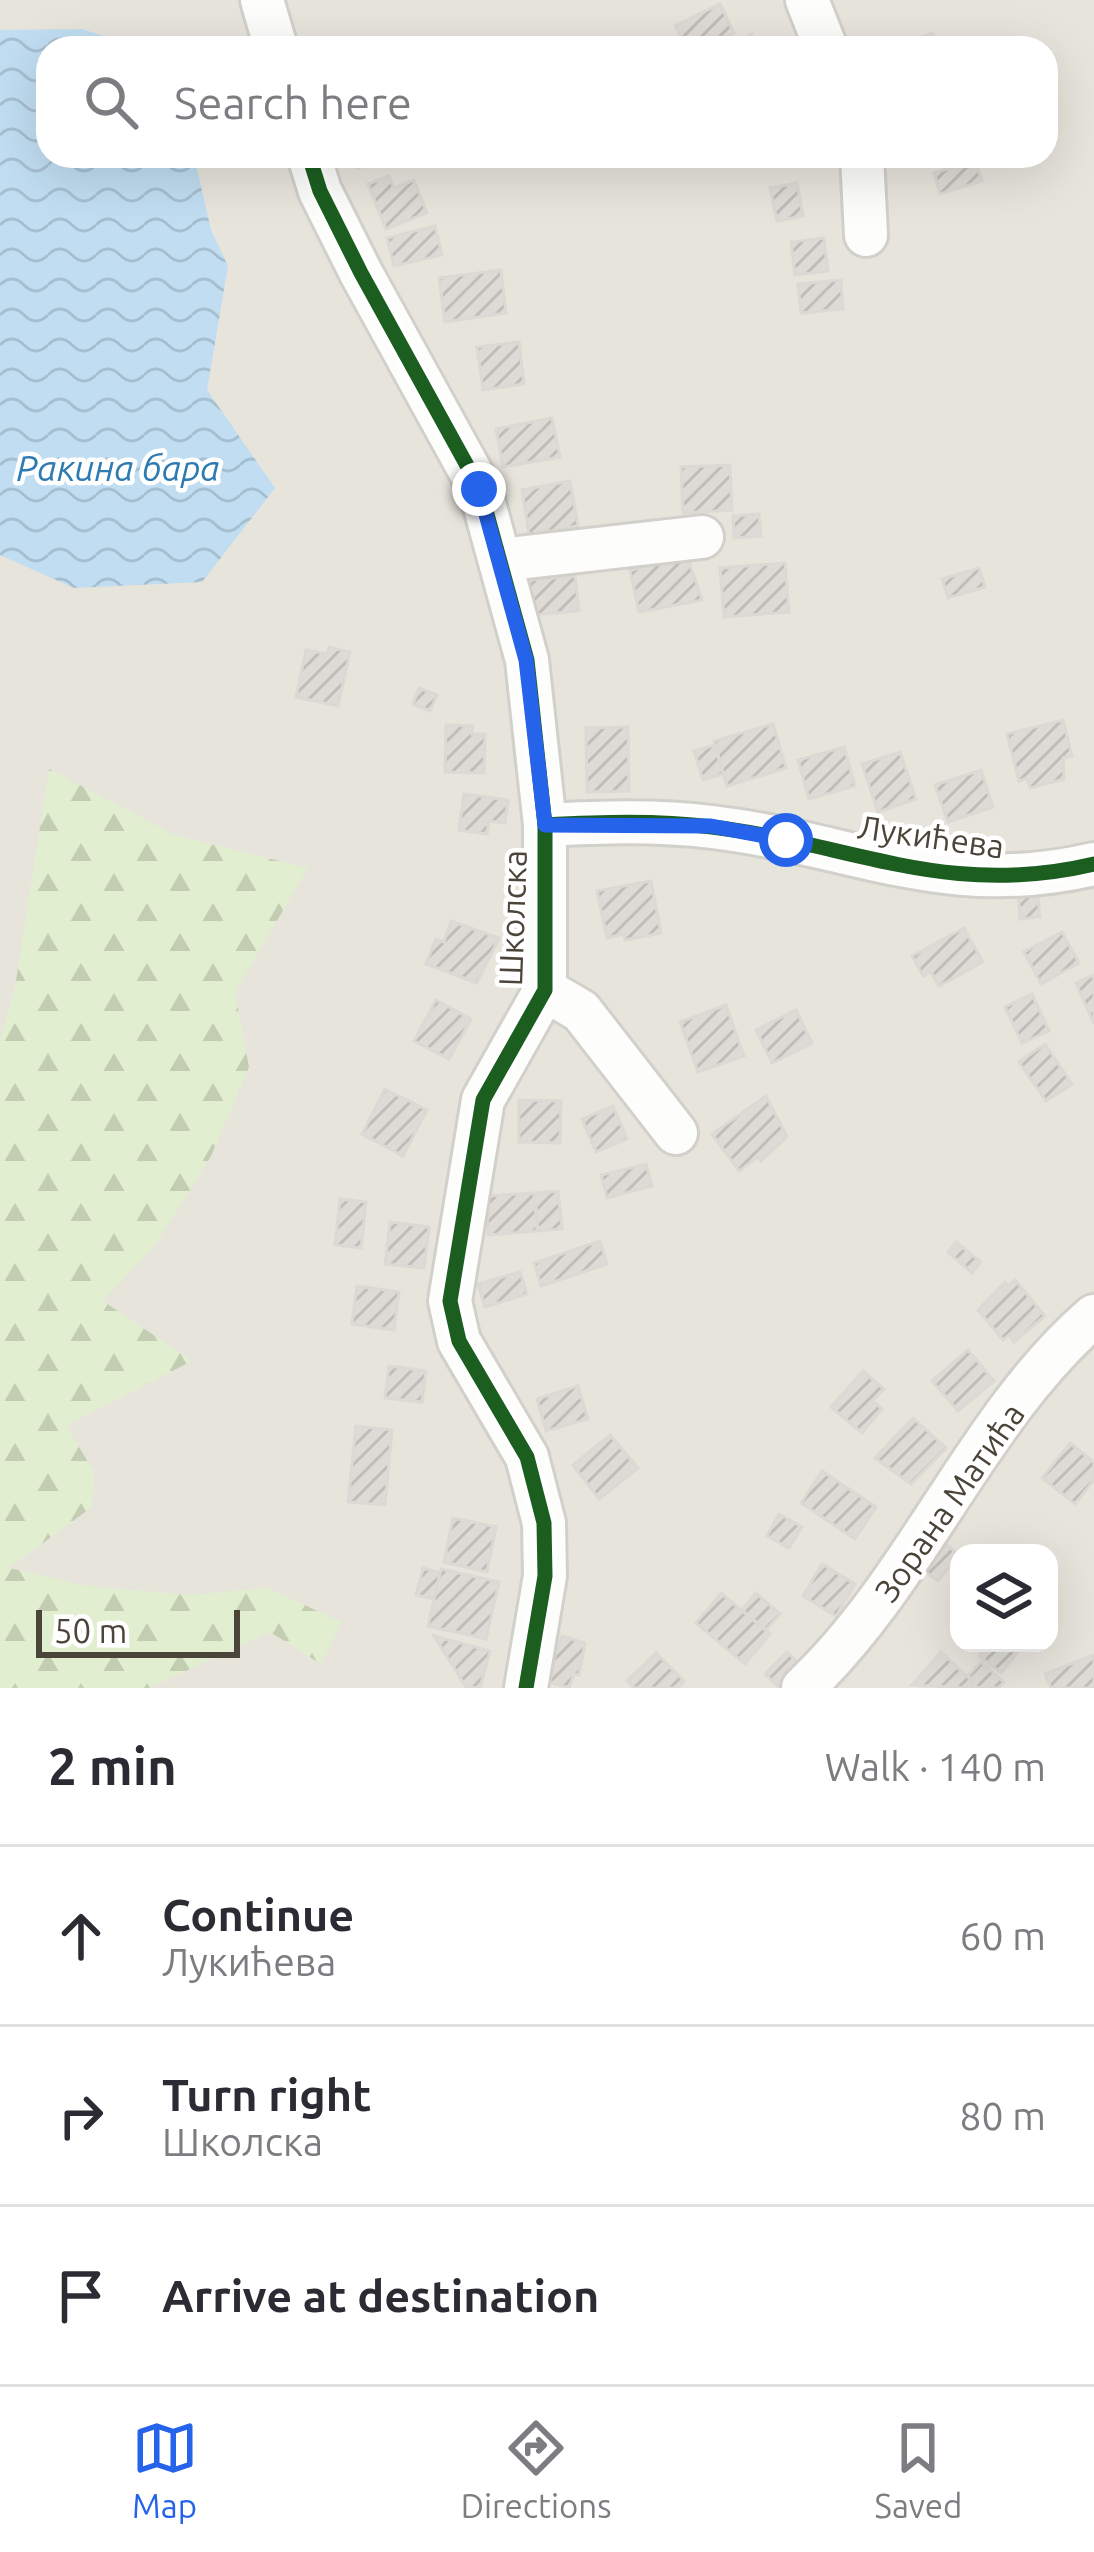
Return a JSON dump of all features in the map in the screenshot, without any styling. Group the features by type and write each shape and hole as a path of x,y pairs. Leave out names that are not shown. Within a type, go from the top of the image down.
{"street":[{"path":"807,0 821,36"},
{"name":"Школска","path":"313,168 362,273 463,450 501,560 526,660 545,825 545,990 482,1100 450,1301 459,1341 527,1457 544,1522 545,1576 526,1688"},
{"path":"863,168 866,235"},
{"path":"501,560 702,537"},
{"name":"Лукићева","path":"545,825 711,826 956,876 1038,878 1094,864"},
{"path":"545,990 581,1011 676,1133"},
{"name":"Зорана Матића","path":"803,1688 849,1645 1032,1384 1094,1316"}],"shaded area":[{"path":"0,0 1094,0 1094,1688 0,1688"}],"green space":[{"path":"49,769 177,836 308,868 235,992 249,1067 211,1156 158,1241 103,1301 192,1361 66,1425 94,1472 92,1507 9,1568 88,1586 189,1595 267,1588 342,1622 321,1664 270,1632 149,1688 0,1688 0,1042 15,987"}],"water":[{"name":"Ракина бара","path":"82,29 104,36 36,36 36,168 197,168 211,230 228,266 207,390 275,488 202,582 74,588 0,555 0,30"}],"building":[{"path":"720,4 734,33 680,36 675,26"},
{"path":"978,168 982,181 940,194 934,173"},
{"path":"389,176 394,188 414,180 427,213 386,229 368,184"},
{"path":"797,183 803,216 777,221 770,188"},
{"path":"435,226 442,255 394,266 387,238"},
{"path":"824,238 828,271 795,275 791,242"},
{"path":"501,270 506,313 445,322 439,278"},
{"path":"841,280 843,309 801,313 798,284"},
{"path":"519,342 524,384 483,390 477,347"},
{"path":"552,418 560,457 503,467 496,429"},
{"path":"730,465 732,510 683,513 681,467"},
{"path":"570,481 578,526 529,535 522,490"},
{"path":"759,514 761,536 734,538 733,516"},
{"path":"688,558 702,600 639,612 630,570"},
{"path":"785,563 789,612 724,617 720,568"},
{"path":"979,568 985,587 948,598 942,579"},
{"path":"575,576 579,611 532,615 529,580"},
{"path":"329,647 350,652 338,706 296,697 306,650 327,654"},
{"path":"419,688 437,695 430,711 413,704"},
{"path":"1063,720 1072,756 1063,758 1064,779 1030,788 1027,778 1019,781 1007,734"},
{"path":"773,724 786,768 727,786 714,741"},
{"path":"446,725 473,726 472,734 485,734 484,773 445,772"},
{"path":"628,727 629,791 587,792 586,728"},
{"path":"715,745 723,774 703,780 694,751"},
{"path":"844,747 855,786 809,799 798,760"},
{"path":"900,752 916,799 878,812 862,764"},
{"path":"981,770 993,807 948,822 935,785"},
{"path":"464,794 508,800 505,823 489,821 487,834 459,830"},
{"path":"651,881 661,933 625,940 624,934 607,938 597,891"},
{"path":"1037,888 1040,917 1020,919 1018,890"},
{"path":"451,921 499,938 477,983 426,964 436,939 444,942"},
{"path":"964,928 983,962 939,986 931,972 923,976 912,956"},
{"path":"1062,932 1079,963 1041,984 1024,952"},
{"path":"1094,975 1094,1024 1076,983"},
{"path":"1032,994 1049,1031 1022,1043 1005,1007"},
{"path":"436,1000 471,1019 449,1059 414,1041"},
{"path":"726,1005 744,1056 698,1072 680,1022"},
{"path":"796,1010 812,1043 772,1063 756,1030"},
{"path":"1045,1044 1072,1084 1046,1101 1019,1062"},
{"path":"385,1089 427,1110 403,1156 362,1134"},
{"path":"766,1096 787,1137 761,1161 758,1157 739,1171 712,1134"},
{"path":"519,1100 561,1101 560,1143 519,1142"},
{"path":"613,1106 627,1139 596,1152 582,1119"},
{"path":"646,1164 652,1186 607,1198 601,1175"},
{"path":"558,1191 562,1229 538,1231 535,1193"},
{"path":"534,1193 537,1231 488,1235 486,1196"},
{"path":"340,1199 366,1202 361,1248 335,1245"},
{"path":"390,1222 429,1227 424,1268 385,1264"},
{"path":"600,1241 607,1264 541,1286 534,1263"},
{"path":"956,1242 981,1262 972,1273 948,1252"},
{"path":"520,1272 527,1294 485,1307 478,1284"},
{"path":"1015,1280 1045,1316 1014,1342 1009,1335 1003,1340 978,1310 1005,1282 1008,1286"},
{"path":"357,1286 399,1292 394,1330 352,1324"},
{"path":"968,1350 994,1381 958,1411 932,1381"},
{"path":"389,1366 426,1371 422,1402 385,1398"},
{"path":"863,1371 884,1389 873,1401 882,1409 862,1433 831,1407"},
{"path":"578,1386 588,1419 546,1431 537,1399"},
{"path":"913,1418 946,1448 911,1484 875,1458"},
{"path":"356,1426 392,1430 385,1505 348,1502"},
{"path":"610,1435 638,1468 599,1499 573,1465"},
{"path":"1070,1443 1094,1462 1094,1480 1075,1504 1042,1478"},
{"path":"822,1471 876,1507 855,1539 801,1503"},
{"path":"779,1514 802,1527 789,1548 767,1536"},
{"path":"453,1518 496,1527 487,1572 444,1562"},
{"path":"938,1538 950,1548 950,1566 938,1581 917,1566"},
{"path":"822,1564 855,1584 836,1616 803,1596"},
{"path":"423,1568 440,1573 434,1599 416,1595"},
{"path":"441,1569 499,1582 486,1639 428,1626"},
{"path":"721,1593 770,1634 745,1664 696,1623"},
{"path":"756,1593 780,1614 766,1630 742,1610"},
{"path":"434,1636 490,1651 480,1688 466,1687"},
{"path":"562,1636 585,1643 579,1675 574,1674 569,1688 546,1681"},
{"path":"787,1652 801,1665 779,1687 765,1674"},
{"path":"941,1652 973,1682 967,1688 912,1685"},
{"path":"982,1652 1018,1652 1001,1673 979,1656"},
{"path":"656,1653 684,1681 678,1688 634,1688 627,1681"},
{"path":"1094,1655 1094,1688 1051,1688 1045,1674"},
{"path":"981,1662 1004,1682 999,1688 968,1687 973,1682 968,1676"}],"cycle path":[{"path":"313,168 361,273 480,489 527,660 545,825 545,990 483,1100 450,1301 459,1341 527,1457 544,1523 545,1576 526,1688"},
{"path":"545,825 649,822 712,827 945,872 1041,873 1094,864"}],"route":[{"path":"479,489 526,660 545,825 623,821 711,826 786,840"}]}
